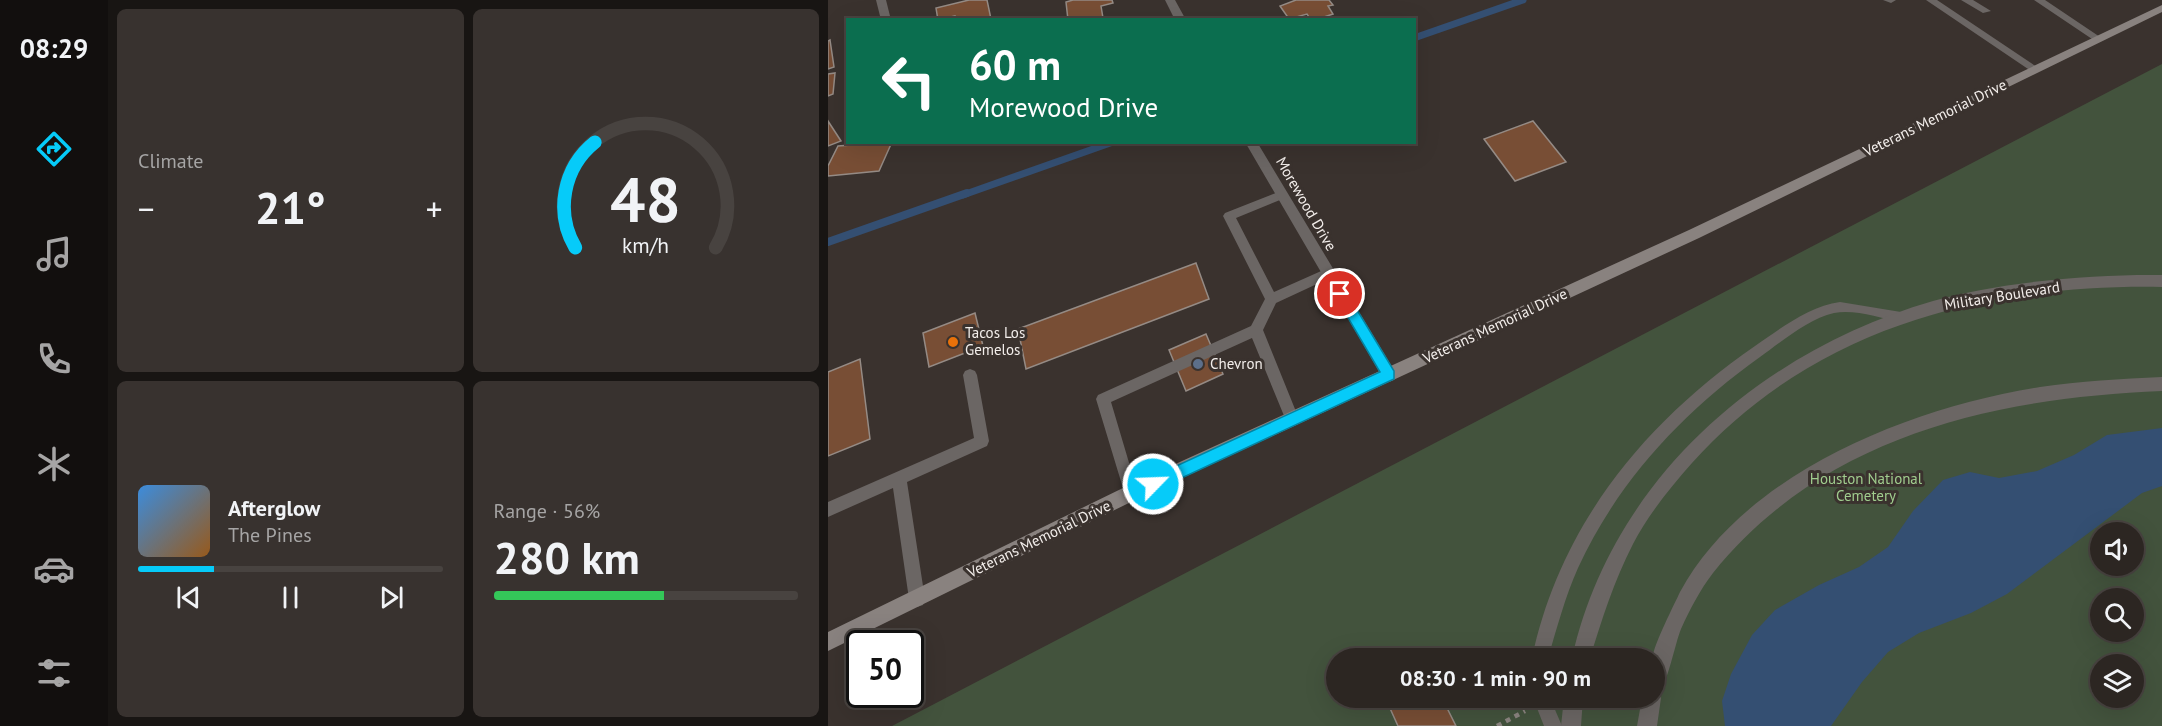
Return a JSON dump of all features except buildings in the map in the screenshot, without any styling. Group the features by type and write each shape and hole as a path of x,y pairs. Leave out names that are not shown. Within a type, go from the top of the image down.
{"main road":[{"name":"Veterans Memorial Drive","path":"828,642 1131,493 1694,234 2162,8"}],"street":[{"path":"882,0 886,18"},
{"path":"1173,1 1180,18"},
{"name":"Morewood Drive","path":"1252,144 1389,375"},
{"name":"Military Boulevard","path":"1584,648 1597,599 1611,564 1631,528 1675,467 1726,418 1782,376 1841,343 1901,317 1961,300 2094,283 2162,281"},
{"path":"1664,648 1677,615 1706,568 1729,541 1769,504 1826,468 1864,448 1955,412 2044,393 2106,386 2162,384"},
{"path":"1571,726 1573,708"},
{"path":"1647,726 1650,708"}],"lane":[{"path":"1966,0 1986,11"},
{"path":"2039,0 2098,39"},
{"path":"1936,1 2034,69"},
{"path":"1270,299 1229,216 1281,195"},
{"path":"1131,493 1103,399 1256,330 1270,299 1328,273"},
{"path":"1543,648 1556,598 1583,538 1609,493 1662,431 1685,409 1745,359 1832,308 1901,317"},
{"path":"1256,330 1292,419"},
{"path":"828,510 982,441 970,375"},
{"path":"898,478 917,599"},
{"path":"1546,708 1553,726"}],"path":[{"path":"1497,726 1527,708"}],"green space":[{"name":"Houston National Cemetery","path":"2162,64 2162,726 892,726"}],"water":[{"path":"2162,428 2162,486 2142,493 2103,522 2090,522 2090,532 2007,594 1971,613 1919,633 1888,652 1862,682 1831,726 1725,726 1722,701 1731,674 1752,635 1775,610 1819,585 1859,567 1888,547 1913,511 1943,480 1970,472 1999,478 2037,471 2074,455 2107,435"}],"waterway":[{"path":"1416,37 1523,0"},
{"path":"963,195 1107,144"},
{"path":"828,242 967,193"}],"place":[{"name":"Tacos Los Gemelos","path":"953,342"},
{"name":"Chevron","path":"1198,364"}],"route":[{"path":"1153,484 1389,375 1340,294"}]}
